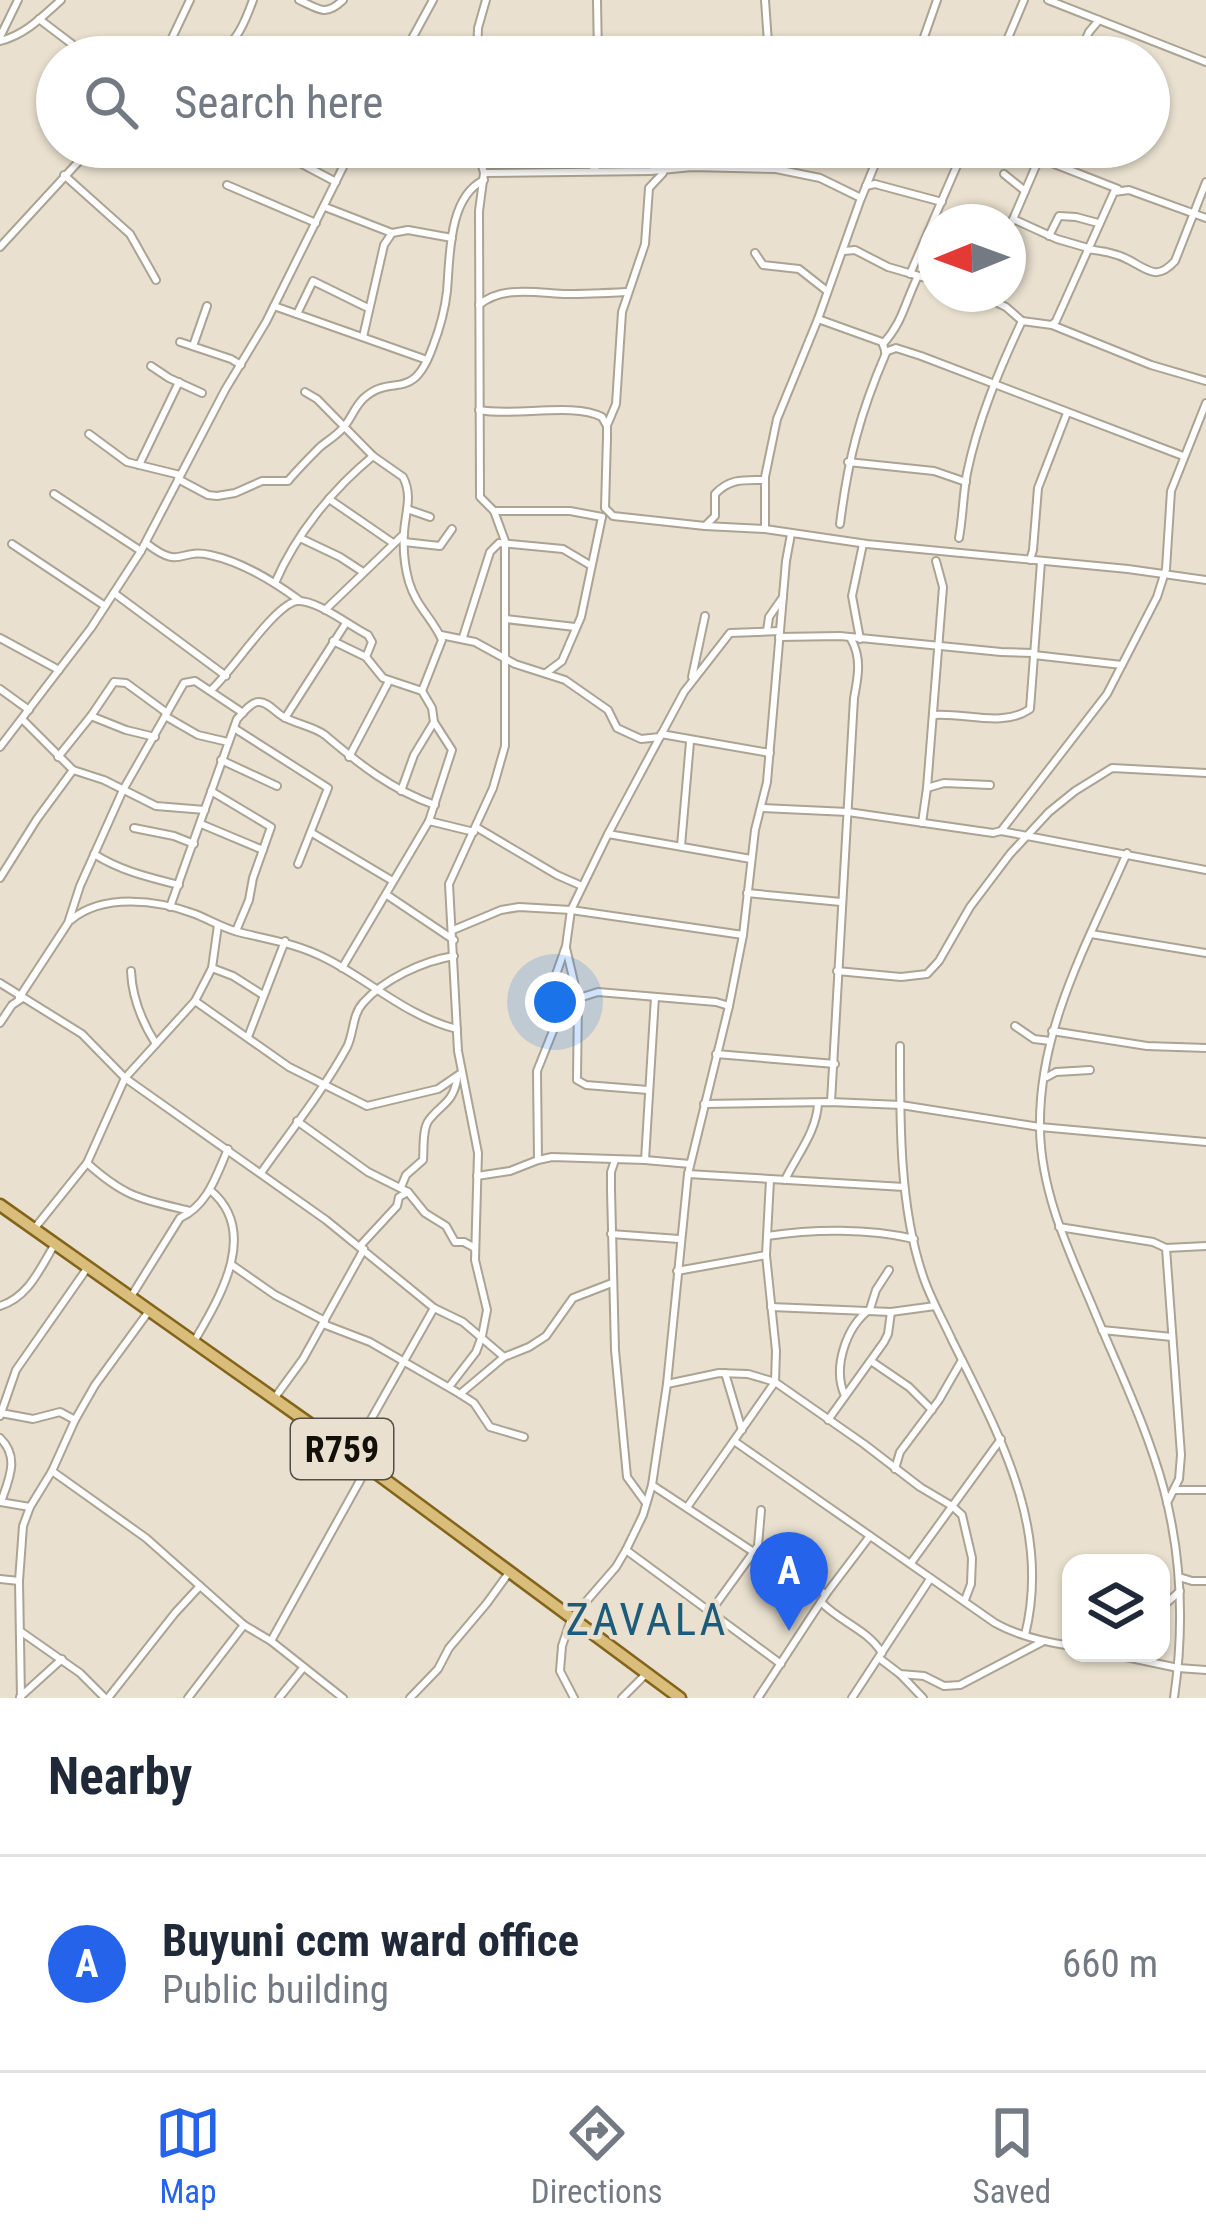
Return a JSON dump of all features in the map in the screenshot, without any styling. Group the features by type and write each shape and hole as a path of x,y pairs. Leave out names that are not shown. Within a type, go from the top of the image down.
{"main road":[{"name":"R759","path":"0,1205 680,1698"}],"street":[{"path":"18,0 0,39 12,38 61,0"},
{"path":"174,36 190,0"},
{"path":"238,36 253,0"},
{"path":"299,0 325,11 343,0"},
{"path":"413,36 433,0"},
{"path":"478,36 486,0"},
{"path":"597,0 598,36"},
{"path":"765,0 768,36"},
{"path":"924,36 937,0"},
{"path":"1009,36 1024,0"},
{"path":"1048,0 1140,36"},
{"path":"39,19 61,36"},
{"path":"1087,36 1099,20"},
{"path":"1170,48 1206,62"},
{"path":"0,247 71,168"},
{"path":"310,168 336,182"},
{"path":"0,747 143,547 343,168"},
{"path":"475,168 483,172 772,169 820,178 861,198"},
{"path":"449,1387 482,1336 487,1310 476,1249 477,1140 459,1075 449,884 493,788 505,746 505,542 494,511 480,497 482,168"},
{"path":"590,172 594,168"},
{"path":"765,529 764,480 777,419 873,168"},
{"path":"840,524 848,462 860,418 956,168"},
{"path":"1019,204 1035,168"},
{"path":"1064,168 1206,218"},
{"path":"546,673 562,661 580,616 603,512 607,426 616,404 627,292 644,251 650,184 668,169"},
{"path":"89,434 114,454 179,477 208,495 235,493 262,481 288,481 343,428 366,395 412,382 427,361 442,315 452,238 466,195 483,172"},
{"path":"1004,174 1025,191"},
{"path":"64,175 130,234 156,280"},
{"path":"1026,225 1126,258 1148,272 1168,269 1206,182"},
{"path":"866,186 875,184 942,202"},
{"path":"227,185 316,223"},
{"path":"1052,325 1118,189"},
{"path":"325,207 392,233 408,230 452,238"},
{"path":"1049,236 1059,216 1099,224"},
{"path":"363,337 384,245 392,233"},
{"path":"843,252 855,250 918,276"},
{"path":"755,253 763,265 799,269 828,292"},
{"path":"297,314 313,281 368,308"},
{"path":"479,305 489,297 517,292 627,292"},
{"path":"193,346 207,306"},
{"path":"274,306 427,361"},
{"path":"1011,312 1022,322 1052,325 1151,365 1206,381"},
{"path":"818,319 884,348 900,349 1183,456"},
{"path":"958,538 966,482 993,384 1022,322"},
{"path":"180,342 241,365"},
{"path":"151,366 202,392"},
{"path":"139,465 179,382"},
{"path":"304,392 317,399 373,456 403,477 409,494 404,538 409,582 418,606 441,635 422,691"},
{"path":"1001,831 1096,710 1157,597 1165,574 1171,491 1206,403"},
{"path":"479,410 501,414 593,412 607,426"},
{"path":"1030,560 1039,488 1067,412"},
{"path":"275,583 329,499 373,456"},
{"path":"848,462 934,471 966,482"},
{"path":"705,526 715,516 714,497 726,483 764,480"},
{"path":"54,494 169,558 208,555 275,583 371,638 366,657"},
{"path":"329,499 393,543"},
{"path":"407,509 430,517"},
{"path":"494,511 603,512 1206,580"},
{"path":"326,610 393,543 404,538 440,546 452,529"},
{"path":"570,1695 560,1671 562,1646 572,1619 616,1567 643,1516 652,1485 688,1174 729,1006 770,753 791,534"},
{"path":"300,538 363,572"},
{"path":"463,638 490,552 499,543 563,549 590,565"},
{"path":"12,544 105,606"},
{"path":"831,1102 859,639 852,596 863,544"},
{"path":"922,823 943,587 936,561"},
{"path":"933,715 1022,715 1031,705 1041,562"},
{"path":"114,592 226,676"},
{"path":"767,631 769,617 783,596"},
{"path":"210,691 273,618 292,602 301,601"},
{"path":"692,681 705,616"},
{"path":"505,619 574,627"},
{"path":"285,718 346,623"},
{"path":"538,1160 537,1071 554,1031 553,983 566,946 571,910 692,681 730,633 767,631 938,644 1122,665"},
{"path":"441,635 463,638 565,680 608,710 617,728 641,739 661,736 770,753"},
{"path":"0,638 58,670"},
{"path":"858,654 859,639"},
{"path":"333,641 366,657 389,681 422,691 452,750 429,821 342,968"},
{"path":"0,1023 68,923 123,790 186,681 193,680 243,713"},
{"path":"58,757 116,681 126,683 198,735 229,742"},
{"path":"349,757 389,681"},
{"path":"0,689 29,710"},
{"path":"170,907 234,728 256,702 319,731 401,791 435,805"},
{"path":"91,716 155,736"},
{"path":"22,719 73,770 163,808 206,810"},
{"path":"401,791 414,755 434,722"},
{"path":"234,728 328,788 298,864"},
{"path":"682,846 690,741"},
{"path":"221,760 277,786"},
{"path":"837,971 901,977 928,974 992,875 1049,812 1112,768 1206,773"},
{"path":"0,878 73,770"},
{"path":"927,788 944,783 990,785"},
{"path":"211,791 271,830 236,932"},
{"path":"760,808 848,812 1001,831 1206,870"},
{"path":"429,821 475,830 582,886"},
{"path":"201,824 263,850"},
{"path":"134,828 194,844"},
{"path":"312,832 392,881"},
{"path":"608,834 751,859"},
{"path":"1126,853 1059,1008 1050,1041 1040,1127 1047,1185 1059,1227 1151,1453 1166,1504 1180,1591 1174,1698"},
{"path":"94,854 134,874 179,885"},
{"path":"747,893 841,902"},
{"path":"386,894 453,935"},
{"path":"68,923 85,910 116,902 170,907 236,932 285,941 342,968 423,1018 457,1029"},
{"path":"453,935 501,910 519,907 742,935"},
{"path":"34,1229 87,1163 125,1078 196,1001 212,968 218,925"},
{"path":"1091,934 1206,953"},
{"path":"248,1037 285,941"},
{"path":"566,946 578,999 577,1080 586,1085 648,1090"},
{"path":"261,1173 347,1046 358,1009 378,989 436,958 454,956"},
{"path":"212,968 263,995"},
{"path":"131,971 142,1018 156,1044"},
{"path":"0,983 82,1034 125,1078 362,1248 434,1308 464,1322 504,1357"},
{"path":"578,999 598,992 729,1006"},
{"path":"645,1160 655,997"},
{"path":"196,1001 290,1067 373,1106 438,1090 459,1075"},
{"path":"1015,1026 1034,1039 1050,1041"},
{"path":"1052,1031 1148,1046 1206,1048"},
{"path":"900,1046 904,1187 914,1239 936,1306 1017,1480 1034,1589 1025,1635"},
{"path":"716,1054 835,1064"},
{"path":"1045,1080 1056,1072 1090,1070"},
{"path":"274,1400 303,1359 362,1248 397,1206 406,1175 423,1160 424,1128 450,1100 459,1075"},
{"path":"785,1180 817,1122 818,1103"},
{"path":"704,1104 902,1106 1040,1127 1206,1142"},
{"path":"297,1121 368,1172 405,1189 425,1213 446,1226 455,1242 464,1241 476,1249"},
{"path":"130,1298 180,1218 204,1201 228,1150"},
{"path":"477,1176 553,1157 690,1164"},
{"path":"601,1160 611,1172"},
{"path":"615,1160 611,1172 615,1350 627,1477 646,1503"},
{"path":"87,1163 135,1198 194,1212"},
{"path":"688,1174 904,1187"},
{"path":"688,1506 775,1382 766,1255 770,1180"},
{"path":"193,1343 232,1265 234,1237 227,1211 209,1189"},
{"path":"1059,1227 1166,1248 1206,1246"},
{"path":"766,1236 871,1233 914,1239"},
{"path":"611,1234 681,1239"},
{"path":"0,1306 17,1300 56,1244"},
{"path":"1166,1248 1181,1455 1180,1473 1166,1504"},
{"path":"677,1271 766,1255"},
{"path":"232,1265 324,1322 449,1387 474,1403 490,1427 524,1437"},
{"path":"75,1420 60,1412 33,1419 0,1415 22,1358 88,1267"},
{"path":"871,1310 876,1290 889,1270"},
{"path":"460,1394 504,1357 545,1336 573,1298 612,1283"},
{"path":"771,1306 891,1312 936,1306"},
{"path":"351,1456 434,1308"},
{"path":"845,1396 838,1379 841,1359 854,1326 871,1310"},
{"path":"20,1697 23,1526 95,1384 149,1311"},
{"path":"828,1420 888,1334 891,1312"},
{"path":"1102,1330 1172,1336"},
{"path":"895,1468 903,1448 962,1360"},
{"path":"871,1361 932,1410"},
{"path":"667,1384 725,1373 775,1382 952,1506 962,1515 968,1532 971,1584 965,1600"},
{"path":"725,1373 742,1430"},
{"path":"0,1438 11,1449 12,1460 1,1502 30,1508"},
{"path":"911,1563 1001,1439"},
{"path":"734,1441 995,1623 1062,1645"},
{"path":"271,1641 368,1468"},
{"path":"52,1471 146,1538 244,1625 343,1698"},
{"path":"652,1485 823,1598 830,1612 862,1631 923,1698"},
{"path":"1174,1490 1206,1490"},
{"path":"711,1611 758,1546 761,1510"},
{"path":"758,1698 870,1535"},
{"path":"626,1550 781,1664"},
{"path":"410,1698 439,1669 449,1648 508,1574"},
{"path":"1179,1577 1206,1581"},
{"path":"0,1579 20,1581"},
{"path":"852,1698 930,1579"},
{"path":"20,1630 106,1698 200,1586"},
{"path":"1170,1600 1180,1591"},
{"path":"188,1698 244,1625"},
{"path":"900,1675 923,1676 943,1691 1042,1642"},
{"path":"20,1697 62,1659"},
{"path":"1162,1662 1206,1670"},
{"path":"279,1698 303,1668"},
{"path":"622,1698 646,1674"}],"place":[{"name":"Buyuni ccm ward office","path":"789,1631"}],"district":[{"name":"ZAVALA","path":"647,1619"}]}
